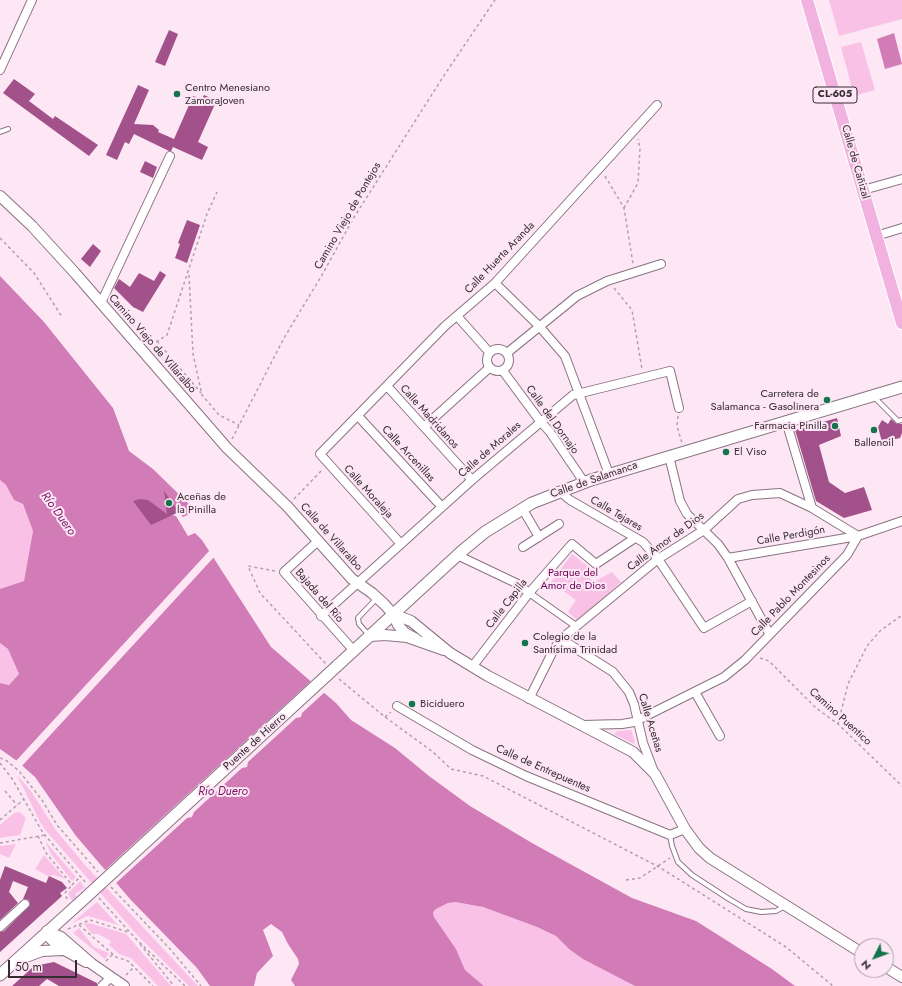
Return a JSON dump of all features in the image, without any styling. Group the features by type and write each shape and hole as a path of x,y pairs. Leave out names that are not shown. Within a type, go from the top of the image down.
{"main road":[{"name":"Calle de Cañizal","path":"807,0 902,323"},
{"name":"Calle de Salamanca","path":"337,666 457,555 485,532 522,508 559,491 609,474 902,387"},
{"name":"Puente de Hierro","path":"0,975 87,893 337,666"}],"street":[{"path":"0,70 32,0"},
{"name":"Calle Huerta Aranda","path":"320,454 445,326 495,283 657,105"},
{"path":"101,302 170,156"},
{"path":"863,190 902,179"},
{"name":"Camino Viejo de Villaralbo","path":"0,196 32,226 101,302 227,448 287,506"},
{"path":"876,236 902,228"},
{"path":"507,353 577,296 607,281 661,264"},
{"path":"495,283 539,326 566,356 609,474"},
{"path":"457,316 489,352"},
{"path":"498,349 507,353 509,359 508,366 503,370 496,372 489,368 486,360 489,352 498,349"},
{"path":"424,427 489,368"},
{"name":"Calle del Dornajo","path":"503,370 540,421 550,432 584,482"},
{"name":"Calle de Morales","path":"321,616 356,582 472,480 540,421 573,395 670,371 679,408"},
{"name":"Calle Madridanos","path":"387,386 472,480"},
{"name":"Calle Arcenillas","path":"358,416 442,507"},
{"path":"786,421 812,508"},
{"name":"Calle Moraleja","path":"320,454 401,544"},
{"path":"669,456 680,501 687,514 718,544 728,558 769,633"},
{"name":"Calle Tejares","path":"559,491 570,500 643,542 658,559 704,628 752,601"},
{"name":"Calle Amor de Dios","path":"529,698 554,649 561,639 658,559 704,530 738,499 780,493 812,508 858,536"},
{"name":"Calle de Villaralbo","path":"287,506 356,582 378,598 393,614"},
{"path":"522,508 539,537"},
{"path":"858,536 902,521"},
{"path":"524,547 559,524"},
{"name":"Calle Perdigón","path":"728,558 858,536"},
{"name":"Calle Pablo Montesinos","path":"583,725 622,724 638,720 724,677 745,660 769,633 847,555 858,536"},
{"name":"Calle Capilla","path":"472,667 529,593 572,544 596,564 635,538"},
{"name":"Bajada del Río","path":"318,541 284,572 321,616 354,651"},
{"path":"457,555 518,584 576,626"},
{"path":"393,614 403,630 416,639"},
{"path":"393,614 411,621 450,653 472,667 633,752 655,774 685,829 699,848 710,858 854,948"},
{"path":"370,636 394,635 416,639 450,653"},
{"name":"Calle Aceñas","path":"561,639 613,672 629,692 634,704 643,743 655,774"},
{"path":"695,692 720,736"},
{"name":"Calle de Entrepuentes","path":"397,706 472,750 526,776 670,835"},
{"path":"670,835 685,829"},
{"path":"0,926 25,904"},
{"path":"65,915 62,920 61,928 65,946"},
{"path":"47,931 51,940 65,946 111,977 124,981"},
{"path":"14,962 42,951 65,946"},
{"path":"102,986 111,977"}],"lane":[{"path":"0,132 8,129"},
{"path":"872,395 898,421 902,420"},
{"path":"370,636 359,624 358,618 378,598"},
{"path":"670,835 678,862 692,875 746,909 761,912 776,911 785,906"}],"path":[{"name":"Camino Viejo de Pontejos","path":"227,448 284,338 322,275 353,219 443,77 495,0"},
{"path":"624,208 638,183 640,148 636,128"},
{"path":"600,167 624,208 634,272"},
{"path":"143,351 167,335 207,214 217,192"},
{"path":"0,238 34,273 62,317"},
{"path":"189,272 193,354 202,395"},
{"path":"607,281 632,310 644,378"},
{"path":"158,341 219,415 239,425"},
{"path":"679,408 677,426 684,452"},
{"path":"287,506 328,463"},
{"path":"284,572 248,566 260,593 313,650"},
{"path":"838,724 848,684 867,646 880,631 901,615"},
{"name":"Camino Puentico","path":"745,660 758,657 769,661 816,708 838,724 902,786"},
{"path":"347,687 433,752 451,769 483,776 659,866 786,947 832,986"},
{"path":"0,763 24,799 34,819 45,835 80,877 87,893"},
{"path":"5,791 17,805"},
{"path":"0,820 24,799"},
{"path":"0,843 45,835"},
{"path":"38,836 46,853 72,885"},
{"path":"626,880 640,878 675,854"},
{"path":"67,899 65,893 80,877"},
{"path":"95,894 137,940 174,986"},
{"path":"68,929 90,920 130,932"},
{"path":"79,924 113,954 128,961 153,986"},
{"path":"137,940 185,986"},
{"path":"105,963 113,954"},
{"path":"124,981 134,967"}],"green space":[{"path":"829,0 902,0 902,19 839,36"},
{"path":"861,42 875,90 854,96 841,47"},
{"path":"0,480 6,485 14,500 23,504 33,531 24,581 0,589"},
{"name":"Parque del Amor de Dios","path":"572,554 590,568 588,576 593,582 612,572 621,582 578,621 568,612 576,600 551,582"},
{"path":"0,643 8,649 19,674 9,685 0,683"},
{"path":"631,730 635,741 634,744 614,734 617,731"},
{"path":"17,775 31,791 55,829 85,865 198,986 189,986 139,937 47,832 40,822"},
{"path":"20,812 26,818 20,835 0,838 0,825 14,813"},
{"path":"45,841 76,877 72,881 51,854"},
{"path":"16,844 9,858 0,854 0,846"},
{"path":"44,855 65,879 54,875 48,876 35,869"},
{"path":"80,881 85,888 75,894 77,897 72,901 68,893"},
{"path":"97,902 118,925 88,916 72,923"},
{"path":"455,902 483,907 537,927 556,936 569,949 635,986 484,986 465,970 456,949 434,917 433,912 436,909 448,903"},
{"path":"89,923 126,934 171,986 158,986 131,958 119,954 109,945 111,941 98,934 92,934 84,924"},
{"path":"79,928 94,947 109,953 105,959 73,933"}],"water":[{"path":"894,33 902,64 885,69 877,39"},
{"name":"Río Duero","path":"0,276 44,322 113,408 129,451 153,469 192,507 190,514 183,517 165,497 166,506 172,515 176,516 188,536 195,533 202,540 271,647 336,703 351,720 395,748 429,776 470,806 532,843 632,898 696,921 772,969 795,986 635,986 583,959 569,949 556,936 537,927 483,907 455,902 448,903 436,909 433,912 434,917 456,949 465,970 484,986 295,986 291,980 299,964 298,959 282,932 271,924 263,930 273,956 257,973 254,986 210,986 197,968 130,899 76,836 35,777 17,761 0,749 0,683 9,685 19,674 8,649 0,643 0,589 24,581 33,531 23,504 14,500 6,485 0,480"}],"pier":[{"path":"210,550 215,556 21,767 15,762"},
{"path":"312,680 325,692 302,713 301,717 296,718 248,762 247,767 242,768 194,812 192,817 187,818 115,884 104,871"}],"building":[{"path":"169,30 178,34 165,66 155,62"},
{"path":"14,79 35,94 29,101 53,119 55,116 98,145 89,156 3,93"},
{"path":"138,85 149,90 134,124 153,125 159,130 158,132 174,139 193,96 202,99 204,95 211,98 209,102 215,104 198,142 208,147 202,160 173,147 171,151 169,151 134,134 129,144 125,142 117,160 106,155"},
{"path":"145,161 157,167 153,178 140,172"},
{"path":"187,220 200,225 187,263 175,258 180,244 178,243"},
{"path":"93,244 101,251 90,267 81,259"},
{"path":"160,271 166,275 143,312 133,307 114,288 119,279 130,287 139,273 154,281"},
{"path":"837,418 841,436 819,445 829,482 845,493 864,487 872,510 844,518 816,501 795,430"},
{"path":"891,419 897,424 902,424 902,433 900,438 882,442 878,427 882,420 888,424"},
{"path":"164,491 179,512 151,525 133,501 140,499 148,500 167,514"},
{"path":"5,866 46,883 49,876 62,882 67,888 60,893 62,896 0,952 0,932 4,931 30,905 29,900 23,899 28,887 13,881 9,892 18,903 0,920 0,880"},
{"path":"54,962 97,983 97,986 59,986 47,979 39,986 12,986 34,966"}],"place":[{"name":"Centro Menesiano ZamoraJoven","path":"177,94"},
{"name":"Carretera de Salamanca - Gasolinera","path":"827,400"},
{"name":"Farmacia Pinilla","path":"835,426"},
{"name":"Ballenoil","path":"874,430"},
{"name":"El Viso","path":"726,452"},
{"name":"Aceñas de la Pinilla","path":"169,503"},
{"name":"Colegio de la Santísima Trinidad","path":"525,643"},
{"name":"Biciduero","path":"412,704"}]}
